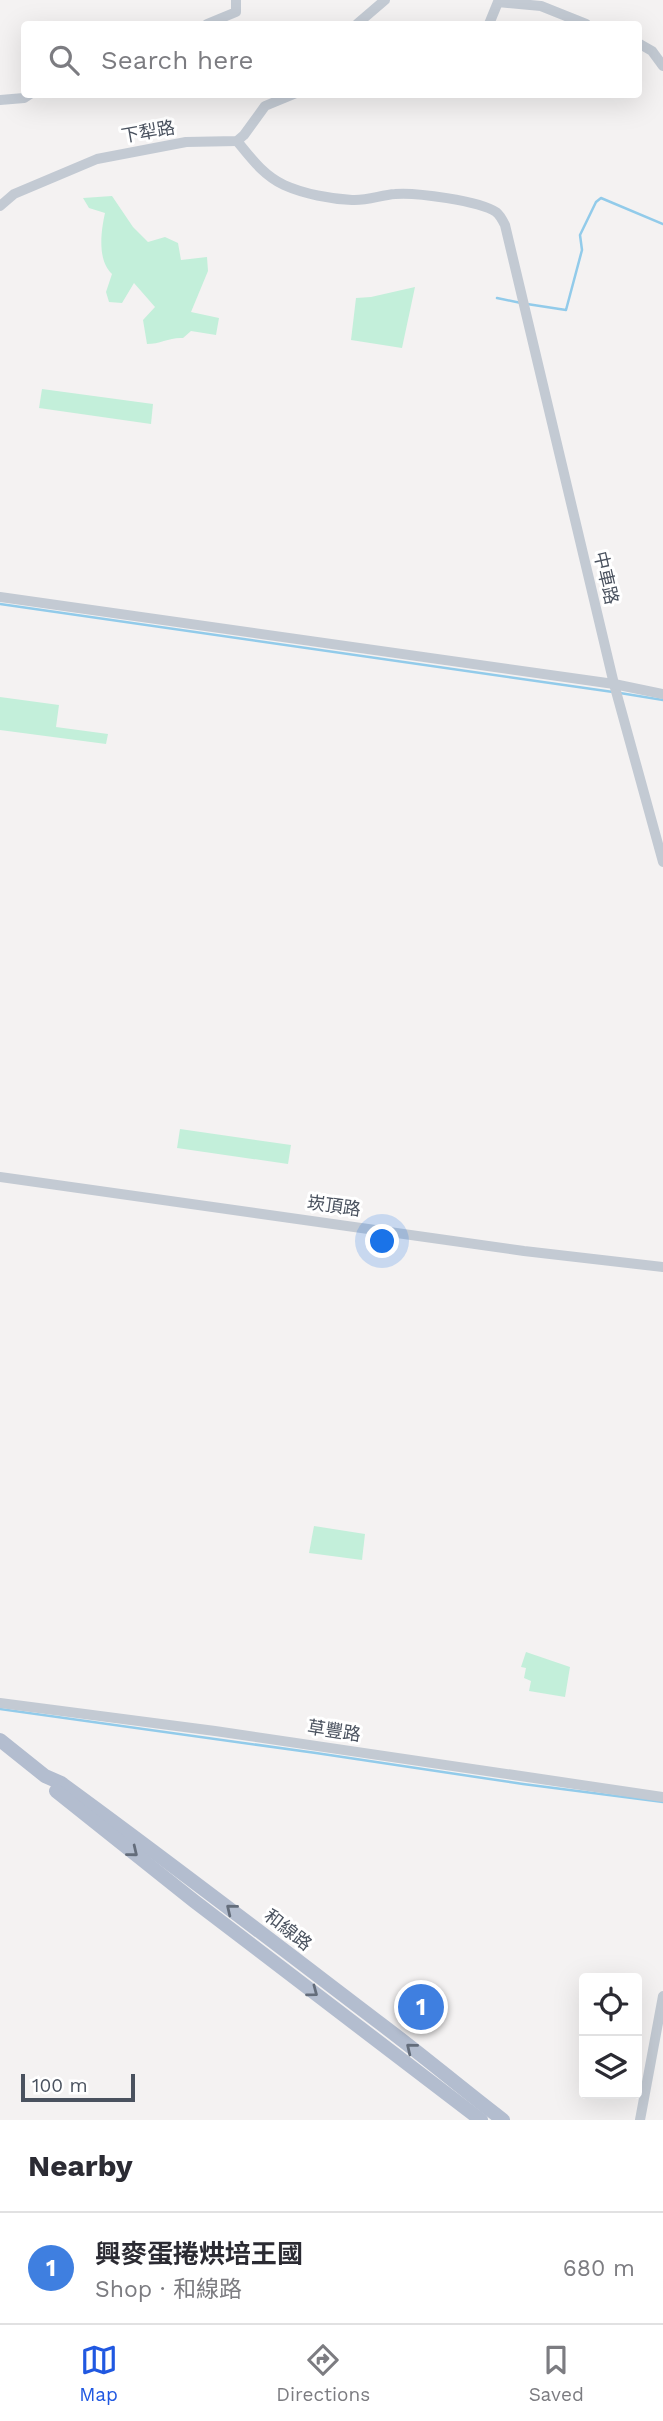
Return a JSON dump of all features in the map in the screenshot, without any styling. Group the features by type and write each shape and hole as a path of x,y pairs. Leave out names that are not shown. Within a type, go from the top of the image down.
{"main road":[{"name":"和線路","path":"0,1740 45,1776 54,1789 194,1901 434,2075 503,2120"},
{"name":"和線路","path":"434,2075 481,2120"}],"street":[{"path":"214,21 236,12 236,0"},
{"path":"360,21 385,0"},
{"path":"490,21 498,2 541,6 578,21"},
{"path":"642,45 652,51 663,66"},
{"path":"0,100 24,98"},
{"path":"237,141 265,106 278,98"},
{"name":"下犁路","path":"0,206 14,194 97,159 187,142 237,141"},
{"name":"中車路","path":"237,141 263,172 286,186 301,191 352,200 395,194 425,195 484,207 495,212 505,225 614,684 663,863"},
{"path":"0,597 614,684 663,694"},
{"name":"崁頂路","path":"0,1177 524,1251 663,1267"},
{"name":"草豐路","path":"0,1703 215,1731 663,1797"},
{"path":"640,2120 663,1996"}],"green space":[{"path":"112,196 133,227 148,242 165,237 178,243 181,260 207,257 208,271 191,312 219,318 216,335 191,331 183,338 147,344 143,320 155,307 134,283 122,303 109,302 106,292 112,274 104,261 101,245 105,213 89,208 83,198"},
{"path":"415,287 402,348 351,340 356,298"},
{"path":"42,389 153,404 151,424 39,408"},
{"path":"0,697 59,705 56,727 108,734 106,744 0,730"},
{"path":"180,1129 291,1145 288,1164 177,1148"},
{"path":"314,1526 365,1534 362,1560 309,1553"},
{"path":"526,1652 570,1667 565,1697 529,1691 531,1681 524,1678 526,1668 521,1667"}],"waterway":[{"path":"527,304 566,310 582,250 580,235 596,202 601,198 663,224"},
{"path":"497,298 521,303"},
{"path":"0,604 613,692"},
{"path":"620,693 663,700"},
{"path":"0,1709 663,1802"}],"place":[{"name":"興麥蛋捲烘培王國","path":"421,2007"}]}
